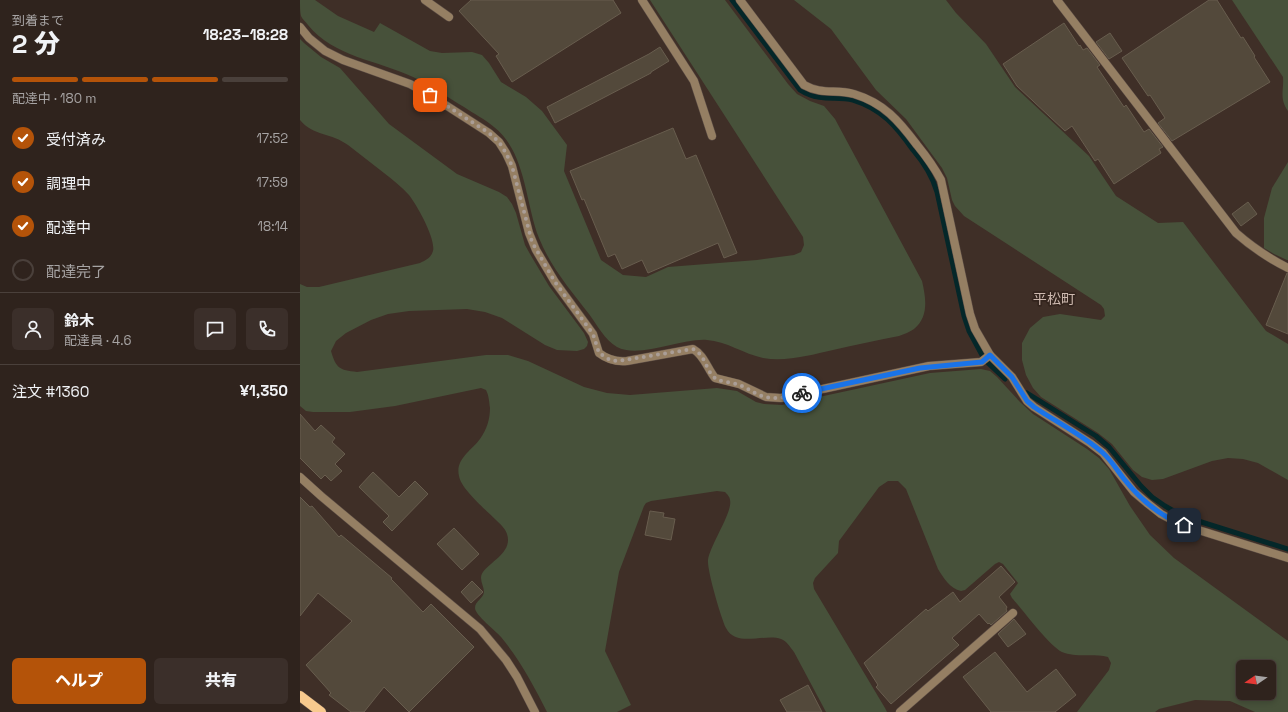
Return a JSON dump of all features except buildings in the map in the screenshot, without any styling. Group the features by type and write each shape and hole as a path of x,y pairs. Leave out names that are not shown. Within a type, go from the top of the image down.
{"main road":[{"path":"300,696 321,712"}],"street":[{"path":"425,0 449,17"},
{"path":"642,0 694,81 712,136"},
{"path":"740,0 804,85 813,90 839,91 853,94 880,105 902,124 931,162 941,180 970,314 975,329 990,355 1012,377 1027,401 1103,453 1134,492 1161,514 1192,528 1288,558"},
{"path":"1057,0 1221,216 1252,248 1271,260 1288,268"},
{"path":"300,27 309,38 325,51 343,60 410,84 489,133 499,142 512,166 529,233 536,250 555,282 593,334 599,353 610,360 627,361 693,349 702,356 715,378 739,384 759,395 781,398 920,368 982,362 990,355"},
{"path":"300,477 320,496 480,629 506,660 517,677 535,712"},
{"path":"900,712 1013,613"}],"green space":[{"path":"300,0 315,0 338,16 374,32 380,23 430,51 442,53 472,52 482,55 501,82 526,97 542,111 567,145 564,171 601,260 623,275 646,277 668,267 757,260 794,255 801,252 804,245 803,237 650,0 725,0 797,94 824,106 835,119 922,281 925,294 925,307 922,319 914,329 899,336 789,359 763,358 728,345 707,340 697,340 637,351 617,347 602,332 561,278 549,258 534,224 519,164 505,137 487,121 426,84 399,71 343,51 318,36 301,16"},
{"path":"794,0 946,0 956,13 986,44 1015,87 1089,156 1116,196 1158,223 1183,222 1266,331 1288,344 1288,480 1258,463 1243,459 1228,458 1212,461 1163,479 1152,480 1142,477 1133,470 1112,444 1098,433 1041,397 1033,388 1026,375 1022,360 1022,343 1030,328 1043,317 1060,314 1101,320 1105,316 1104,309 1101,305 964,216 952,200 947,178 942,168 906,119 876,90 831,29"},
{"path":"1232,0 1288,0 1288,111 1283,98 1283,77"},
{"path":"300,39 321,57 340,68 389,124 457,174 507,197 516,213 525,245 530,254 549,286 584,333 588,342 584,349 577,351 557,350 545,345 502,318 485,312 467,309 409,311 388,314 371,320 346,333 336,341 331,351 337,365 342,369 357,372 486,355 508,355 528,361 584,387 607,393 630,395 717,388 737,391 756,402 782,405 930,373 981,369 990,371 1033,414 1099,458 1109,469 1130,506 1150,535 1174,558 1288,641 1288,712 1255,712 1230,701 1195,700 1159,709 1155,712 1077,712 1109,670 1111,663 1108,657 1067,654 1050,643 1012,598 1010,594 1018,583 1003,564 999,562 965,590 961,591 953,588 938,569 906,489 898,481 888,481 879,487 839,541 838,553 815,578 813,583 814,589 887,712 826,712 794,652 785,641 774,638 744,639 731,634 726,628 721,615 708,565 710,554 730,505 730,499 727,494 725,492 717,491 651,501 646,503 644,506 619,572 605,651 631,705 617,712 547,712 532,683 514,655 501,637 478,615 475,608 484,592 481,580 483,572 504,551 508,540 504,528 464,487 458,470 459,465 465,455 480,439 488,424 490,408 486,390 481,388 395,406 350,412 313,412 306,411 300,406 300,284 307,287 319,287 420,263 428,258 433,251 432,239 421,214 409,195 403,189 391,178 342,141 317,132 305,125 300,120"},
{"path":"1288,162 1287,260 1264,248 1264,218 1272,188"}],"waterway":[{"path":"732,0 800,90 815,97 848,99 872,108 888,119 901,133 921,160 930,175 937,192 964,316 969,331 982,355"},
{"path":"988,363 1005,379"},
{"path":"1027,393 1096,436 1109,447 1141,486 1152,497 1165,506 1179,514 1195,520 1288,549"}],"way so far":[{"path":"430,95 489,133 499,142 512,166 532,242 555,282 590,328 599,353 610,360 627,361 686,349 693,349 702,356 712,374 719,380 739,384 759,395 766,397 781,398 802,393"}],"district":[{"name":"平松町","path":"1054,299"}],"route":[{"path":"802,393 920,368 982,362 990,355 1012,377 1027,401 1103,453 1134,492 1161,514 1184,525"}]}
